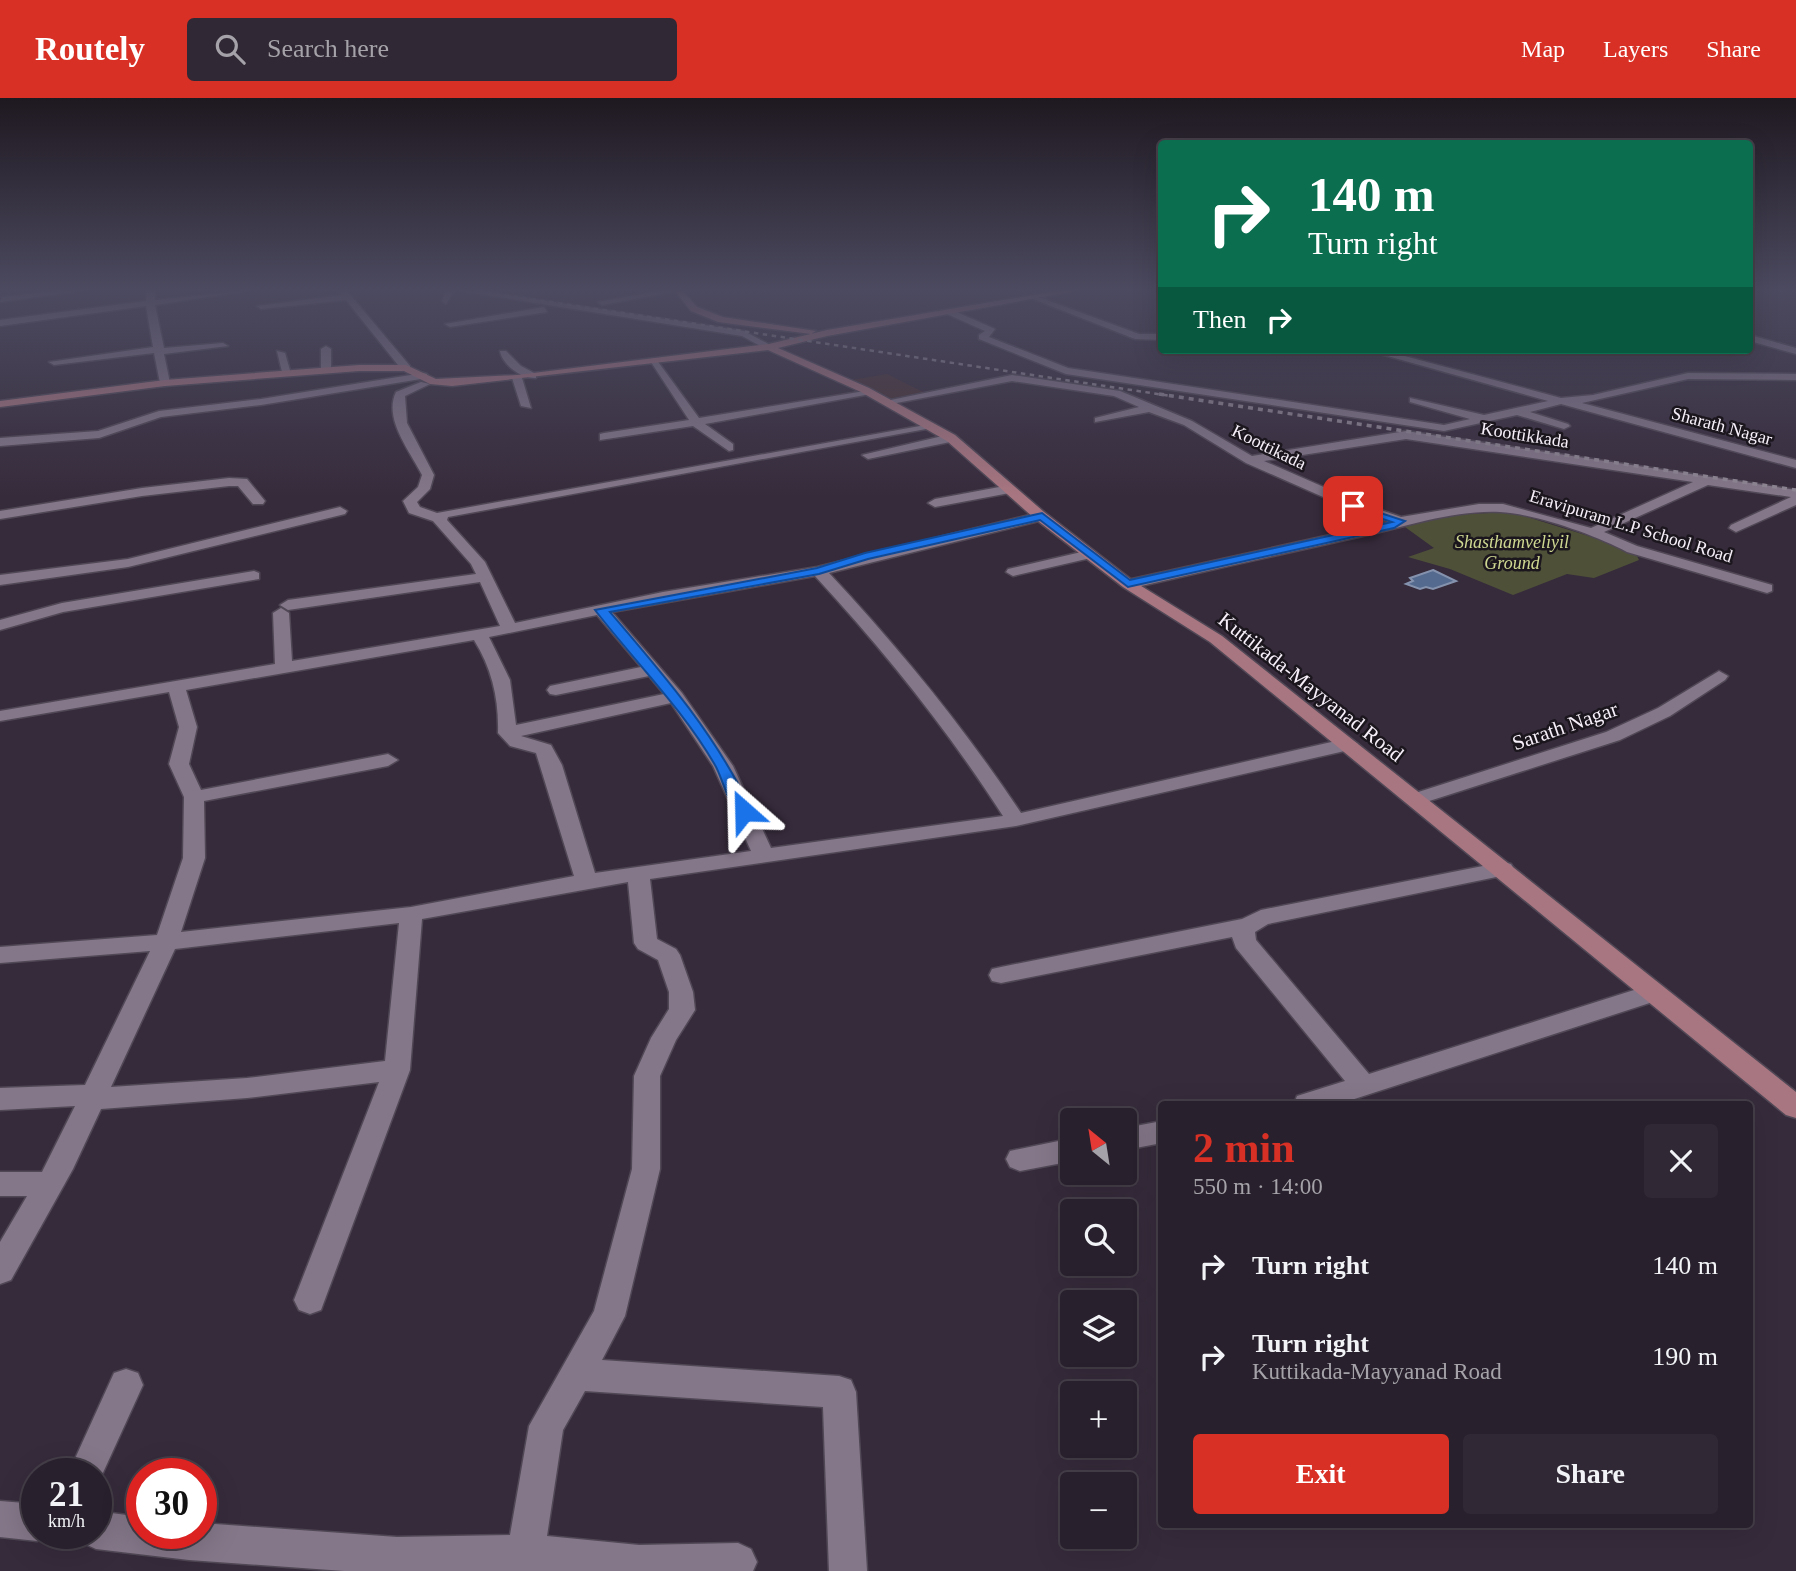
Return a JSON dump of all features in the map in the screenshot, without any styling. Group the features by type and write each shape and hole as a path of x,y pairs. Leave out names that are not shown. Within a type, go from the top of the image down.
{"main road":[{"path":"0,404 157,397 267,388 287,372 406,368 429,379 517,378 672,360"},
{"name":"Kuttikada-Mayyanad Road","path":"798,360 878,398 951,438 1042,516 1128,584 1216,639 1349,744 1796,1107"}],"street":[{"path":"54,362 74,360"},
{"path":"157,397 159,360"},
{"path":"282,360 287,372"},
{"path":"326,360 326,370"},
{"path":"399,360 406,368"},
{"path":"509,360 532,376"},
{"name":"Sharath Nagar","path":"1034,360 1055,369 1444,428 1561,401 1796,464"},
{"path":"1407,360 1561,401 1585,401 1691,375 1796,377"},
{"path":"656,362 698,423 729,447"},
{"path":"517,378 527,406"},
{"path":"604,437 1012,378 1116,393 1150,408"},
{"path":"0,442 99,433 157,397 429,379"},
{"path":"429,379 400,394 396,402 398,418 428,475 424,489 410,501 414,510 440,519 478,562 510,629"},
{"name":"Sharath Nagar","path":"1414,400 1487,419"},
{"path":"1099,420 1150,408"},
{"name":"Koottikada","path":"1150,408 1188,423 1250,460 1353,506 1400,521"},
{"path":"1518,411 1564,426"},
{"path":"440,519 448,512 493,503 931,427"},
{"name":"Koottikkada","path":"1250,460 1406,435 1796,494"},
{"path":"868,455 951,438"},
{"path":"1591,533 1708,480"},
{"path":"0,515 142,492 229,482 242,482 258,501"},
{"path":"935,503 1010,489"},
{"path":"1736,528 1796,500"},
{"name":"Eravipuram L.P School Road","path":"1400,521 1493,508 1517,510 1632,549 1767,588"},
{"path":"0,625 62,608 134,579 340,511"},
{"path":"0,716 510,629 819,571 865,556 1042,516"},
{"path":"1128,584 1394,525 1400,521"},
{"path":"1013,572 1090,554"},
{"path":"819,571 869,625 961,737 1016,820"},
{"path":"0,580 254,576"},
{"path":"284,667 284,609 485,577"},
{"path":"601,610 676,697 723,766 764,856"},
{"path":"478,633 497,662 508,717 507,733 517,743 544,749 552,765 586,881"},
{"path":"556,690 652,670"},
{"name":"Sarath Nagar","path":"1416,799 1613,736 1664,712 1719,676"},
{"path":"0,1270 50,1184 166,942 194,858 194,797 179,764 188,727 176,685"},
{"path":"507,733 676,697"},
{"path":"0,955 166,942 411,914 586,881 1016,820 1349,744"},
{"path":"194,797 388,760"},
{"path":"1001,975 1247,926 1261,918 1503,870"},
{"path":"526,1553 546,1426 610,1317 646,1169 647,1076 664,1038 682,1010 681,992 668,955 646,943 638,873"},
{"path":"310,1300 397,1070 411,914"},
{"path":"1247,926 1241,935 1244,942 1364,1086"},
{"path":"1316,1101 1653,993"},
{"path":"0,1099 93,1097 247,1088 397,1070"},
{"path":"1138,1137 1158,1133"},
{"path":"1020,1159 1060,1151"},
{"path":"0,1184 50,1184"},
{"path":"576,1374 839,1392 848,1571"},
{"path":"93,1458 126,1385"},
{"path":"0,1519 21,1521"},
{"path":"112,1532 189,1541 397,1556 526,1553 639,1564 738,1562"}],"shaded area":[{"path":"887,374 923,392 888,399 852,380"}],"green space":[{"name":"Shasthamveliyil Ground","path":"1511,512 1621,546 1635,552 1639,560 1594,578 1567,574 1513,595 1450,569 1408,557 1434,548 1405,527 1448,515"}],"water":[{"path":"1433,570 1456,581 1433,589 1420,589 1406,584 1413,581 1410,578"}],"railway":[{"path":"932,360 1171,396"},
{"path":"1159,394 1796,490"}],"route":[{"path":"744,811 723,766 676,697 601,610 819,571 865,556 1042,516 1128,584 1330,537 1394,525 1400,521 1392,516 1353,506"}]}
